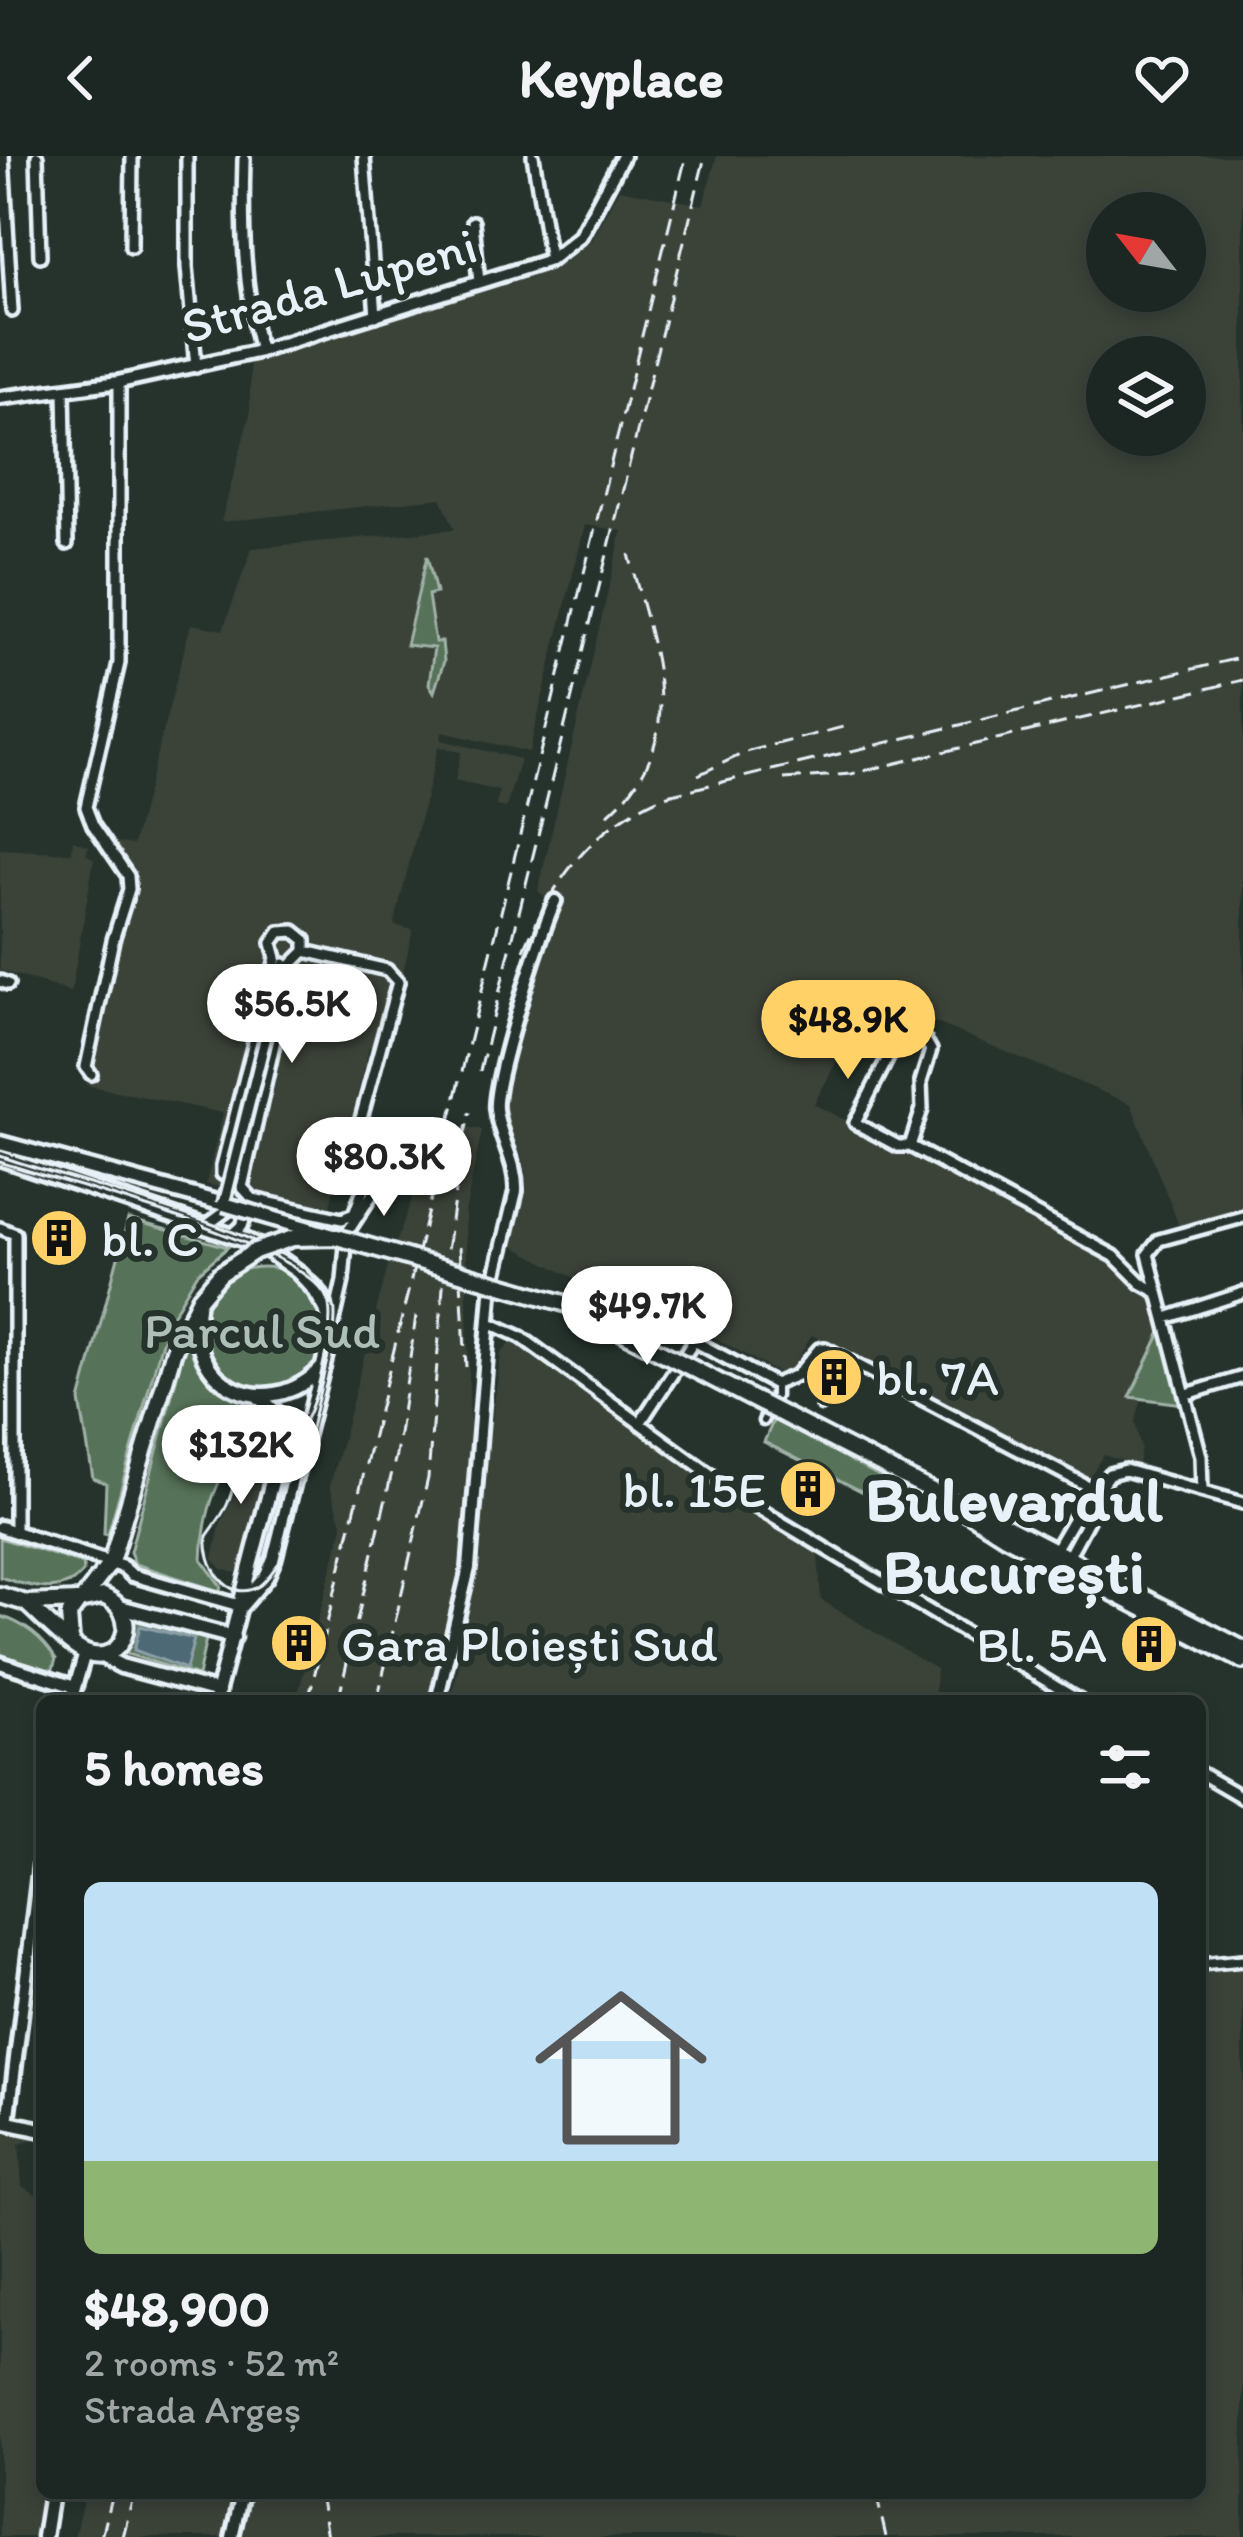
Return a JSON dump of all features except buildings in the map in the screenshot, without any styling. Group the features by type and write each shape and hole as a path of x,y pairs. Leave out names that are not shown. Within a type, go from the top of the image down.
{"main road":[{"path":"0,1143 20,1157 206,1226 240,1234 304,1278 326,1309 332,1330 274,1559 242,1606"},
{"path":"0,1156 342,1233 567,1304 1243,1649"},
{"path":"71,1640 67,1624 109,1562 174,1350 200,1298 220,1274 255,1250 293,1238 342,1233"},
{"path":"200,1298 198,1341 204,1358 219,1378 240,1392 259,1397 283,1419 302,1452"},
{"path":"259,1397 299,1387 323,1366"},
{"path":"216,1695 275,1466 312,1414"},
{"path":"942,1496 1005,1536 1243,1661"},
{"path":"50,1603 75,1592 109,1562"},
{"path":"93,1654 113,1650 125,1634 109,1562"},
{"path":"0,1595 26,1604 93,1654 213,1695"},
{"path":"26,1604 103,1596 118,1605 233,1637"},
{"path":"4,2122 36,2130"},
{"path":"44,2537 50,2499"}],"street":[{"path":"3,156 12,311"},
{"path":"37,156 40,256"},
{"path":"131,247 132,156"},
{"path":"187,156 187,267 196,367"},
{"path":"364,156 376,316"},
{"path":"533,156 550,260"},
{"name":"Strada Lupeni","path":"0,398 119,382 260,351 550,260 580,236 623,156"},
{"path":"244,159 242,244 246,292 260,351"},
{"path":"472,222 478,281"},
{"path":"91,1074 86,1067 129,889 128,876 86,807 119,663 119,382"},
{"path":"64,389 67,544"},
{"path":"438,1695 473,1541 491,1294 516,1182 496,1100 530,973 555,902"},
{"path":"241,1183 284,962 273,940 287,930 301,934 305,952"},
{"path":"305,952 387,970 398,982 362,1117 367,1182 354,1214 342,1219 249,1196 241,1183 222,1174 284,962 305,952"},
{"path":"224,1204 284,962"},
{"path":"910,1146 922,1109 921,1082 931,1049 925,1040 906,1035 897,1040 854,1120 1114,1256 1157,1292"},
{"path":"230,1136 236,1150 247,1158"},
{"path":"225,1156 236,1150"},
{"path":"342,1233 381,1181 384,1166 367,1164"},
{"path":"367,1182 381,1181"},
{"path":"206,1226 249,1196"},
{"path":"240,1234 249,1196"},
{"path":"1202,1490 1201,1456 1148,1253 1153,1244 1243,1217"},
{"path":"332,1330 340,1292 342,1219"},
{"path":"0,1228 12,1232 15,1532"},
{"path":"304,1278 325,1298 334,1299 340,1292"},
{"path":"1166,1318 1243,1293"},
{"path":"490,1323 521,1337 785,1527 1070,1695"},
{"path":"0,1327 14,1328"},
{"path":"640,1423 694,1341 775,1384 789,1381 825,1348 1097,1491"},
{"path":"1186,1394 1243,1377"},
{"path":"763,1421 775,1396 775,1384"},
{"path":"821,1406 827,1394"},
{"path":"1061,1553 1099,1500 1097,1491 1109,1474 1125,1470 1243,1503"},
{"path":"0,1527 109,1562 132,1576 242,1606"},
{"path":"72,1695 93,1654"},
{"path":"0,1664 75,1687"},
{"path":"1206,1776 1243,1798"},
{"path":"4,2122 36,1893"},
{"path":"1206,1963 1243,1960"},
{"path":"232,2537 241,2499"}],"shaded area":[{"path":"717,156 1243,156 1243,1212 1180,1228 1131,1104 932,1021 905,1018 891,1046 879,1048 853,1031 814,1104 1115,1261 1132,1274 1128,1282 1155,1297 1183,1404 1142,1399 1135,1422 1141,1448 1138,1465 1103,1455 1088,1480 812,1335 790,1371 780,1374 663,1309 655,1320 513,1246 527,1188 525,1165 500,1105 543,936 560,909 538,891 622,531 585,525 529,752 442,732 441,740 520,759 506,808 496,806 499,791 455,781 461,752 438,747 394,925 413,930 384,1050 369,1047 328,1214 206,1184 223,1113 86,1085 122,882 115,842 133,845 191,624 223,630 252,548 455,529 441,498 221,522 250,414 250,360 562,264 591,240 619,189 703,205"},
{"path":"73,840 89,846 86,854 94,859 71,992 0,970 0,849 72,853"},
{"path":"439,1122 482,1130 465,1213 470,1425 465,1548 429,1695 298,1695 343,1526 330,1486 388,1266"},
{"path":"513,1341 818,1554 821,1600 936,1669 934,1695 452,1695 501,1353"},
{"path":"269,1453 241,1567 235,1573 222,1569 213,1559 220,1526 249,1462"},
{"path":"1243,1967 1243,2537 238,2537 247,2499 1206,2499 1206,1972"},
{"path":"0,2132 32,2135 33,2140 19,2144 22,2186 36,2194 36,2499 41,2499 35,2537 0,2537"},
{"path":"84,2499 232,2499 222,2537 74,2537"}],"green space":[{"path":"427,556 436,593 428,595 435,642 442,642 444,661 434,692 429,684 434,648 406,645"},
{"name":"Parcul Sud","path":"128,1219 228,1247 197,1274 167,1324 108,1535 104,1534 106,1483 93,1478 80,1401"},
{"name":"Parcul Sud","path":"263,1267 287,1271 307,1285 321,1305 325,1329 321,1353 307,1373 287,1387 263,1391 239,1387 219,1373 205,1353 201,1329 205,1305 219,1285 239,1271"},
{"path":"1164,1326 1183,1404 1130,1397"},
{"name":"Parcul Sud","path":"186,1342 193,1345 202,1363 271,1412 276,1423 274,1434 255,1442 228,1468 211,1502 202,1560 221,1586 219,1591 135,1564 130,1552"},
{"path":"774,1419 903,1489 873,1497 764,1442"},
{"path":"0,1538 83,1564 83,1572 55,1587 0,1577"},
{"path":"0,1616 45,1644 56,1659 52,1672 0,1656"},
{"path":"133,1616 206,1639 198,1676 121,1652"}],"water":[{"path":"140,1626 194,1639 186,1669 134,1650"}],"tram line":[{"path":"0,1156 223,1228 303,1267 326,1287 335,1308 334,1331 279,1563 259,1586 247,1590 227,1586 213,1569 207,1536 246,1461 289,1437 308,1415 328,1339 327,1298 308,1277 229,1236 0,1162"}],"railway":[{"path":"309,1695 686,156"},
{"path":"480,1071 705,156"},
{"path":"607,815 634,786 651,756 659,725 655,659 629,554"},
{"path":"524,950 548,901 578,858 616,823 664,796 1243,657"},
{"path":"784,779 851,774 1243,680"},
{"path":"698,775 746,752 847,726"},
{"path":"378,1695 428,1478 444,1274 470,1112"},
{"path":"459,1247 466,1367"},
{"path":"339,1695 396,1455 416,1316"},
{"path":"101,2537 110,2499"},
{"path":"123,2537 132,2499"},
{"path":"321,2499 327,2537"},
{"path":"877,2499 886,2537"}],"place":[{"name":"bl. C","path":"59,1238"},
{"name":"bl. 7A","path":"834,1377"},
{"name":"bl. 15E","path":"808,1489"},
{"name":"Gara Ploiești Sud","path":"299,1643"},
{"name":"Bl. 5A","path":"1149,1644"}],"district":[{"name":"Bulevardul București","path":"1014,1535"}]}
